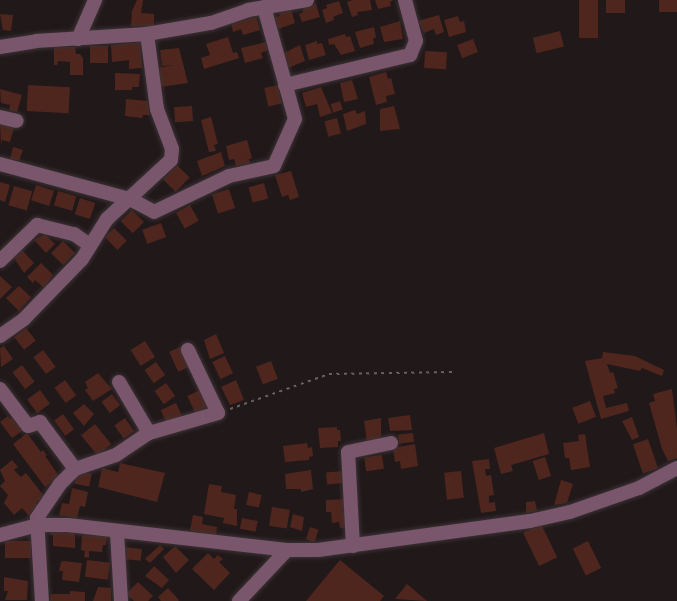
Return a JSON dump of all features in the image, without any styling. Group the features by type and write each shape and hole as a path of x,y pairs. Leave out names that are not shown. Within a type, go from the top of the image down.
{"street":[{"path":"78,39 95,0"},
{"path":"0,47 36,40 147,34 210,24 248,10 307,0"},
{"path":"285,84 410,55 416,41 405,0"},
{"path":"0,164 130,199 154,212 230,176 274,166 295,119 264,7"},
{"path":"0,336 24,319 82,259 107,219 171,160 173,154 158,109 147,34"},
{"path":"0,117 17,122"},
{"path":"0,261 37,225 74,234 90,246"},
{"path":"42,601 37,518 60,484 75,469 116,455 148,434 218,413 188,350"},
{"path":"118,382 148,434"},
{"path":"0,389 28,426 40,422 75,469"},
{"path":"353,546 348,452 391,443"},
{"path":"0,535 37,525 68,525 287,550 318,550 530,521 570,512 639,488 677,468"},
{"path":"117,532 121,601"},
{"path":"239,601 287,550"}],"path":[{"path":"218,413 329,374 452,372"}],"building":[{"path":"137,0 143,0 141,13 154,14 154,26 131,26 132,11"},
{"path":"370,0 372,10 357,12 358,15 352,17 347,2"},
{"path":"375,0 394,0 390,2 391,6 378,9"},
{"path":"579,0 598,0 598,38 579,38"},
{"path":"606,0 625,0 625,13 606,13"},
{"path":"659,0 677,0 677,12 659,12"},
{"path":"339,1 343,13 326,23 322,10 327,8 326,5"},
{"path":"316,4 320,17 302,22 299,14 303,12 303,8"},
{"path":"291,8 295,23 278,29 275,17 280,16 278,12"},
{"path":"0,14 13,15 11,31 3,30"},
{"path":"439,15 444,32 436,35 434,29 424,33 418,21"},
{"path":"458,16 460,22 464,21 466,32 449,37 444,20"},
{"path":"256,17 260,30 243,35 241,29 233,32 231,23"},
{"path":"400,21 403,39 384,42 380,27"},
{"path":"374,27 376,37 373,39 374,44 360,48 355,32"},
{"path":"560,31 564,47 537,53 533,38"},
{"path":"345,34 346,37 350,36 355,51 341,55 334,44 329,45 328,39"},
{"path":"228,37 233,53 237,52 239,58 204,69 201,58 210,55 206,44"},
{"path":"473,39 478,52 462,58 457,45"},
{"path":"317,41 317,44 322,43 326,55 309,60 305,45"},
{"path":"140,42 142,68 129,69 129,60 112,62 111,45"},
{"path":"266,42 268,50 261,53 263,58 245,63 241,48"},
{"path":"300,45 305,61 288,68 284,53"},
{"path":"90,46 108,46 108,63 90,63"},
{"path":"54,47 75,47 76,54 80,54 83,58 83,75 70,75 70,62 58,61 57,65 54,65"},
{"path":"179,48 188,83 160,87 157,68 174,65 162,66 160,50"},
{"path":"425,51 447,52 446,69 424,68"},
{"path":"386,72 388,79 391,78 395,94 386,96 387,102 376,105 369,77"},
{"path":"115,73 140,74 139,87 132,87 132,90 115,90"},
{"path":"352,80 358,99 344,102 340,83"},
{"path":"28,85 70,87 69,113 27,111"},
{"path":"278,85 282,104 268,106 264,88"},
{"path":"321,87 332,113 320,117 317,104 306,107 302,93"},
{"path":"0,89 22,95 17,112 9,110 10,105 1,103"},
{"path":"126,99 148,101 150,115 143,115 142,118 125,116"},
{"path":"340,101 343,110 333,113 330,104"},
{"path":"192,106 193,121 175,122 174,107"},
{"path":"394,106 400,129 380,131 380,109"},
{"path":"355,110 357,114 365,111 366,124 347,131 343,114"},
{"path":"211,117 218,144 214,145 216,151 209,152 201,120"},
{"path":"337,118 341,134 328,137 324,121"},
{"path":"0,123 14,127 10,142 2,140 1,145"},
{"path":"247,140 252,158 249,159 250,164 236,166 234,159 229,160 226,146"},
{"path":"13,147 23,150 19,161 10,159"},
{"path":"221,152 225,166 202,176 197,161"},
{"path":"177,165 190,178 176,192 163,179"},
{"path":"291,171 299,197 290,200 288,195 282,197 275,175"},
{"path":"0,182 10,185 5,202 0,200"},
{"path":"264,183 268,198 253,203 249,187"},
{"path":"36,185 54,191 49,206 31,200"},
{"path":"14,186 32,191 27,210 8,205"},
{"path":"229,189 235,208 218,214 212,195"},
{"path":"58,191 76,196 72,211 54,205"},
{"path":"80,198 95,203 90,219 75,214"},
{"path":"190,205 199,221 185,229 176,213"},
{"path":"132,210 144,222 133,233 121,221"},
{"path":"161,223 166,237 147,244 142,230"},
{"path":"114,228 127,241 118,250 105,237"},
{"path":"45,234 55,244 46,253 34,240"},
{"path":"63,241 75,253 63,265 51,253"},
{"path":"22,250 34,263 24,273 14,258"},
{"path":"41,263 53,275 44,288 35,280 33,283 27,277"},
{"path":"0,276 12,287 0,299"},
{"path":"19,286 31,297 19,311 6,298"},
{"path":"26,328 36,341 24,350 14,337"},
{"path":"216,334 224,353 210,359 204,340"},
{"path":"145,341 155,357 141,366 131,350"},
{"path":"4,346 13,359 1,367 0,348"},
{"path":"182,346 191,366 178,372 169,352"},
{"path":"43,350 56,367 46,374 33,357"},
{"path":"603,352 635,356 664,370 662,376 642,368 640,371 607,364 610,373 613,372 618,388 614,389 615,393 603,396 606,408 627,403 629,411 601,419 585,361 602,358"},
{"path":"225,356 233,373 220,379 212,362"},
{"path":"271,361 278,379 263,384 256,367"},
{"path":"156,362 165,375 154,383 145,370"},
{"path":"22,365 35,382 25,389 12,372"},
{"path":"98,373 112,389 93,401 85,390 88,388 85,382"},
{"path":"65,380 76,395 66,403 54,388"},
{"path":"236,380 244,400 230,405 221,387"},
{"path":"166,383 175,396 164,404 155,391"},
{"path":"672,389 677,429 677,458 668,461 662,449 649,403 655,401 653,394"},
{"path":"40,390 50,404 37,413 27,399"},
{"path":"200,390 208,407 195,413 187,396"},
{"path":"112,394 120,405 110,413 101,402"},
{"path":"590,401 596,417 578,424 572,408"},
{"path":"176,403 182,416 167,423 161,410"},
{"path":"84,404 94,414 84,426 73,413"},
{"path":"63,414 74,429 65,436 54,420"},
{"path":"15,415 25,429 12,438 0,422 8,416 10,419"},
{"path":"410,415 412,430 390,431 388,418"},
{"path":"632,417 639,437 632,440 622,421"},
{"path":"125,418 134,431 124,439 114,425"},
{"path":"381,418 381,441 367,443 364,421"},
{"path":"95,424 111,444 97,456 81,435"},
{"path":"337,427 337,430 340,430 341,441 338,441 338,447 320,448 318,428"},
{"path":"27,433 41,452 43,450 47,455 45,456 59,476 45,487 13,444"},
{"path":"413,433 414,442 399,444 398,435"},
{"path":"544,433 549,454 511,465 513,471 501,474 494,448"},
{"path":"585,434 590,467 571,470 569,458 565,458 563,443 579,441 578,435"},
{"path":"648,439 658,468 643,474 633,444"},
{"path":"307,443 308,448 312,447 313,456 309,457 309,460 285,462 283,446"},
{"path":"415,444 418,466 401,469 400,461 395,462 393,448"},
{"path":"382,455 384,469 366,471 364,458"},
{"path":"545,457 551,476 539,480 533,461"},
{"path":"489,459 490,469 485,469 486,476 491,475 494,495 489,496 489,503 495,502 496,511 481,513 472,461"},
{"path":"12,460 18,467 14,470 21,477 26,473 44,496 36,503 37,505 29,516 22,508 14,515 4,503 8,495 0,486 5,481 0,470"},
{"path":"120,463 165,473 157,502 98,487 102,468 118,472"},
{"path":"311,470 313,489 301,492 301,489 286,489 285,474"},
{"path":"77,471 92,474 89,487 75,484"},
{"path":"343,471 344,483 327,484 326,472"},
{"path":"461,471 464,498 447,500 444,473"},
{"path":"561,480 573,484 567,503 554,505"},
{"path":"209,484 222,486 221,492 236,495 234,509 237,509 237,526 223,523 224,518 204,514"},
{"path":"72,488 88,492 85,507 80,506 77,518 59,515 62,503 69,504"},
{"path":"249,492 262,495 259,508 246,505"},
{"path":"347,499 348,527 340,528 339,522 332,523 331,512 326,512 326,500"},
{"path":"535,501 537,511 526,513 526,502"},
{"path":"272,507 290,510 287,529 269,526"},
{"path":"293,514 304,517 302,531 290,527"},
{"path":"193,515 203,517 202,524 217,527 216,535 190,531"},
{"path":"242,518 258,521 256,532 240,529"},
{"path":"541,524 557,557 539,566 523,533"},
{"path":"310,527 319,530 315,542 306,539"},
{"path":"54,529 75,531 75,548 53,546 53,535 50,535"},
{"path":"82,535 107,536 102,552 89,551 89,558 84,557 85,551 81,550"},
{"path":"5,541 31,541 31,558 5,558"},
{"path":"588,541 601,568 586,575 573,548"},
{"path":"160,545 164,549 150,563 145,559"},
{"path":"175,546 189,560 176,573 163,557"},
{"path":"124,547 142,549 141,561 123,559"},
{"path":"208,553 214,559 218,555 223,559 219,562 230,573 214,590 192,569"},
{"path":"87,560 110,563 108,580 85,577"},
{"path":"340,560 384,596 380,601 306,601"},
{"path":"61,562 82,563 79,582 62,580 63,571 59,571"},
{"path":"154,566 169,580 162,588 145,576"},
{"path":"4,577 28,581 27,600 5,600 8,591 4,591"},
{"path":"138,582 153,596 148,601 134,601 126,594"},
{"path":"407,584 427,601 395,599"},
{"path":"98,587 111,588 111,601 93,601"},
{"path":"168,588 178,601 161,601 158,597"},
{"path":"70,591 85,592 85,601 50,601 51,594 70,594"}]}
